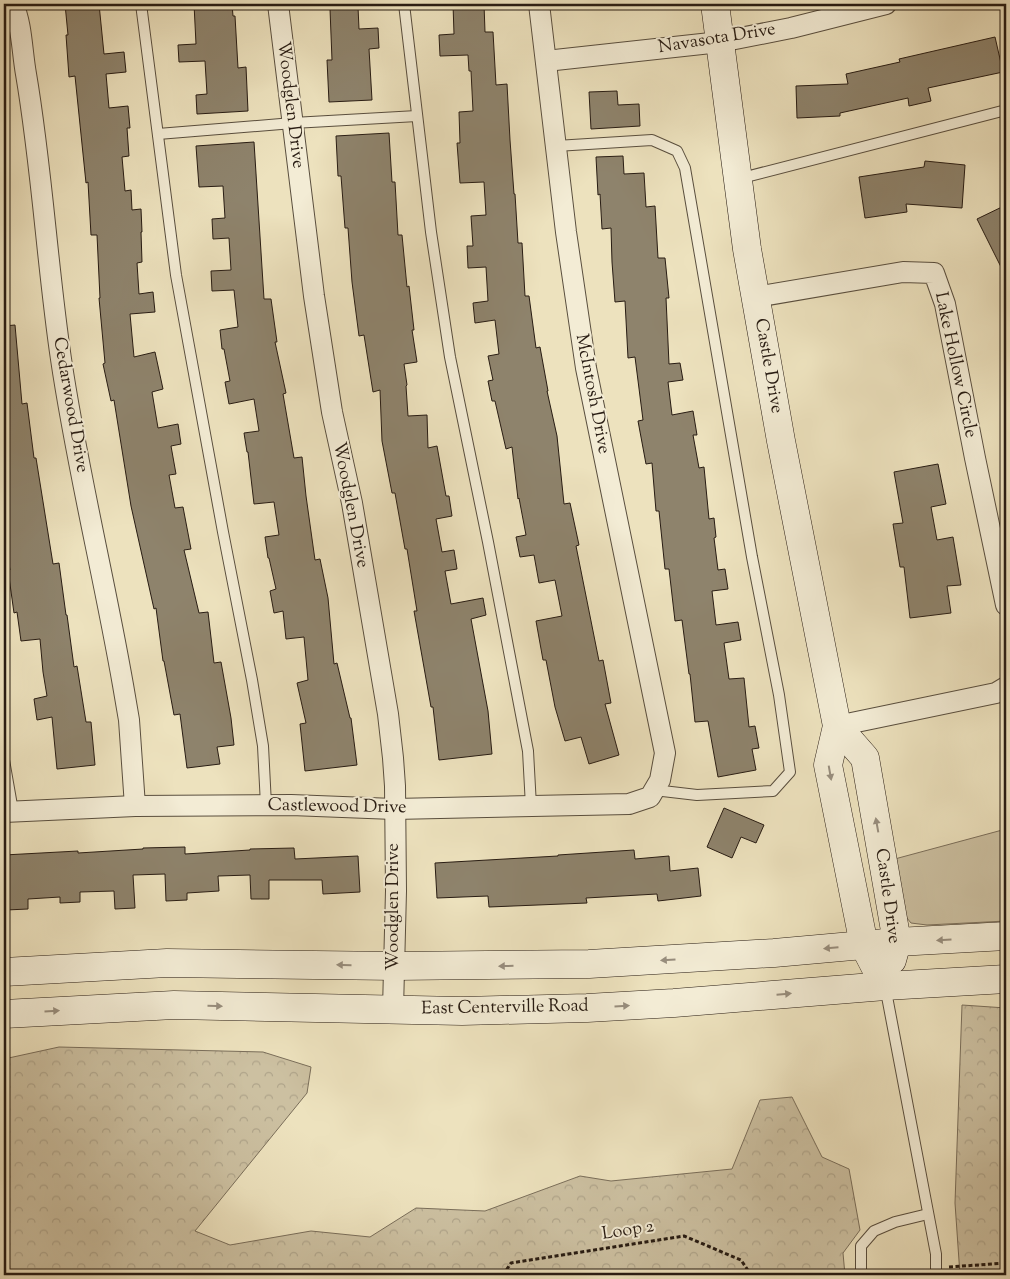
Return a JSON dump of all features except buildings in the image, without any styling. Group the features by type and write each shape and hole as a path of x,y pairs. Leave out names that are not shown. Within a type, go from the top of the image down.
{"main road":[{"name":"Castle Drive","path":"715,4 747,249 781,441 837,726 828,765 864,945 885,986"},
{"name":"Castle Drive","path":"837,726 865,758 896,942 885,986"},
{"path":"4,972 167,963 395,966 589,964 764,954 896,942 1006,936"},
{"name":"East Centerville Road","path":"4,1014 174,1005 462,1011 587,1008 1006,979"}],"street":[{"name":"Cedarwood Drive","path":"13,4 17,13 32,112 61,359 125,693 129,720 135,806"},
{"name":"Woodglen Drive","path":"278,4 314,296 332,412 352,503 388,714 393,758 396,891 393,1009"},
{"name":"McIntosh Drive","path":"539,4 566,232 586,368 665,753 657,785"},
{"name":"Navasota Drive","path":"546,61 720,42 791,28 886,4"},
{"name":"Lake Hollow Circle","path":"756,297 903,272 934,273 945,304 1006,605"},
{"path":"837,726 996,693 1006,687"},
{"name":"Castlewood Drive","path":"9,812 135,806 266,805 394,809 630,804 650,797 657,785"}],"lane":[{"path":"141,4 176,275 252,680 263,746 266,805"},
{"path":"404,4 432,232 450,357 528,752 531,806"},
{"path":"737,179 1006,110"},
{"path":"158,134 293,123 417,116"},
{"path":"556,146 652,140 677,151 685,168 752,557 779,696 790,772 773,791 697,795 657,785"},
{"path":"4,760 9,812"},
{"path":"885,986 936,1254 936,1272"},
{"path":"861,1275 861,1246 874,1231 895,1222 928,1214"}],"path":[{"name":"Loop 2","path":"503,1275 511,1263 684,1236 741,1260 751,1275"},
{"path":"936,1272 1006,1262"}],"green space":[{"path":"1006,829 1006,921 927,925 911,923 902,912 891,860"},
{"path":"962,1005 1006,1008 1006,1275 960,1275 955,1203"},
{"path":"59,1047 263,1052 311,1067 307,1093 195,1231 230,1245 311,1231 370,1237 416,1208 485,1211 580,1176 611,1181 732,1169 760,1100 792,1097 822,1157 849,1169 860,1230 843,1253 845,1275 4,1275 4,1059"}]}
